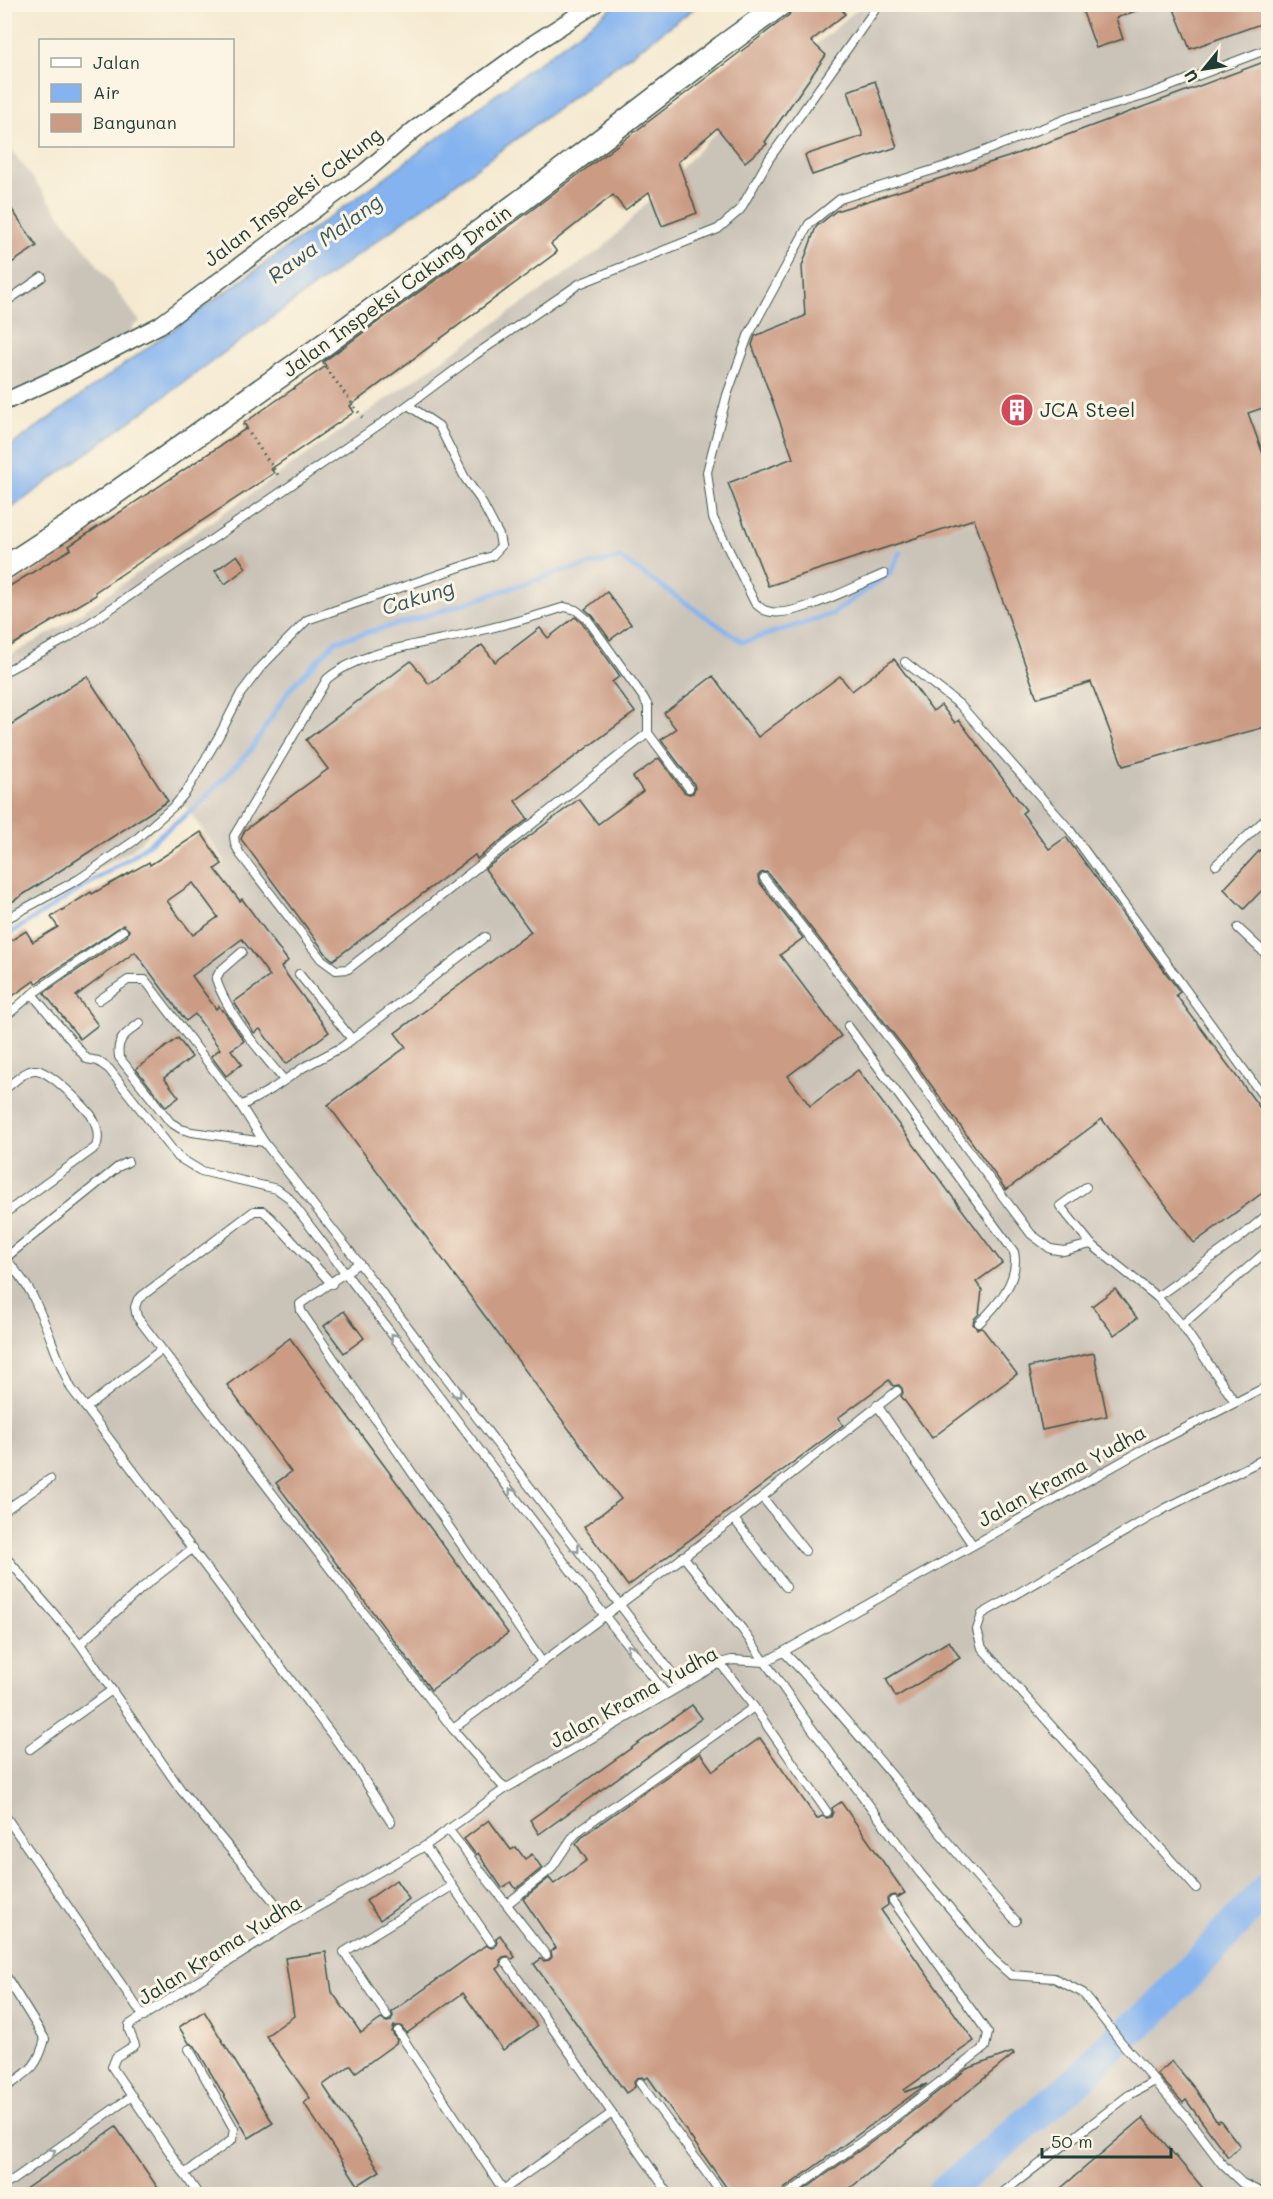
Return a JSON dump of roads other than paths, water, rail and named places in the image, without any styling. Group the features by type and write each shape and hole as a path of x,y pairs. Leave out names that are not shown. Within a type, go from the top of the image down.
{"street":[{"name":"Jalan Inspeksi Cakung","path":"4,402 65,374 160,325 365,172 414,130 533,44 595,4"},
{"name":"Jalan Inspeksi Cakung Drain","path":"4,567 73,523 234,410 515,205 781,4"}],"lane":[{"path":"4,672 68,638 372,430 475,355 579,284 718,229 740,210 769,159 879,4"},
{"path":"884,574 794,612 774,613 764,610 755,603 713,518 707,472 728,395 748,336 809,224 840,199 949,165 1071,117 1147,95 1269,49"},
{"path":"4,303 42,277"},
{"path":"4,920 79,879 134,841 175,805 186,792 219,736 241,693 261,667 307,620 492,556 498,550 501,546 499,535 480,499 465,478 440,426 408,405"},
{"path":"648,734 348,969 336,970 321,959 240,854 235,844 234,836 327,679 343,668 392,651 565,607 576,609 601,636 648,706 648,734 689,788"},
{"path":"904,662 960,705 1069,830 1269,1103"},
{"path":"1216,864 1269,817"},
{"path":"764,878 904,1058 965,1146 1031,1234 1051,1248 1064,1251 1091,1244"},
{"path":"1238,928 1269,956"},
{"path":"4,1018 32,993 123,931"},
{"path":"241,1106 273,1089 304,1067 342,1047 484,938"},
{"path":"242,952 220,971 216,980 220,991 259,1052 284,1080"},
{"path":"299,974 351,1038"},
{"path":"99,1000 128,980 145,980 241,1106 264,1142 681,1685"},
{"path":"32,993 87,1059 98,1061 110,1069 178,1157 201,1171 277,1189 288,1197 604,1616 666,1694"},
{"path":"140,1023 123,1036 117,1047 119,1057 170,1122 181,1130 264,1142"},
{"path":"849,1026 1014,1252 1016,1263 1013,1277 997,1304 979,1323"},
{"path":"4,1090 34,1070 47,1073 91,1116 99,1139 96,1147 4,1214"},
{"path":"128,1162 118,1167 5,1257 30,1292 53,1341 59,1363 71,1388 354,1764 391,1822"},
{"path":"1086,1187 1060,1206 1091,1244 1157,1298 1182,1325 1235,1402"},
{"path":"332,1284 263,1211 254,1211 138,1299 135,1307 137,1317 161,1350 453,1729 505,1789"},
{"path":"1157,1298 1269,1214"},
{"path":"1182,1325 1269,1250"},
{"path":"359,1263 332,1284 300,1304 301,1311 542,1662"},
{"path":"86,1408 161,1350"},
{"name":"Jalan Krama Yudha","path":"132,2096 112,2067 116,2057 135,2045 129,2025 291,1922 425,1846 505,1789 720,1663 732,1660 765,1662 1148,1447 1269,1386"},
{"path":"453,1729 763,1498 897,1391"},
{"path":"877,1405 972,1544"},
{"path":"1196,1888 982,1648 977,1630 982,1614 1164,1509 1269,1457"},
{"path":"4,1511 50,1479"},
{"path":"763,1498 805,1551"},
{"path":"734,1519 786,1587"},
{"path":"80,1644 143,1587 193,1548"},
{"path":"4,1555 80,1644 181,1790 291,1922"},
{"path":"683,1557 742,1629 810,1726 920,1873 993,1959 1011,1975 1054,1978 1083,1993 1222,2164 1242,2183 1264,2194"},
{"path":"784,1652 890,1772 971,1872 1016,1921"},
{"path":"720,1663 827,1812"},
{"path":"30,1749 112,1690"},
{"path":"507,1904 551,1869 581,1829 753,1707"},
{"path":"4,1814 144,2017"},
{"path":"448,1829 546,1955"},
{"path":"425,1846 491,1941"},
{"path":"387,2016 345,1952 452,1886"},
{"path":"788,2194 883,2126 985,2047 988,2033 893,1901"},
{"path":"506,1962 669,2194"},
{"path":"4,1973 45,2039 40,2056 33,2068 4,2089"},
{"path":"398,2031 504,2192 612,2113"},
{"path":"184,2174 232,2140 234,2128 189,2049"},
{"path":"1001,2194 1154,2078"},
{"path":"640,2083 722,2194"},
{"path":"4,2186 132,2096 198,2194"}],"water":[{"name":"Rawa Malang","path":"616,5 699,5 5,513 5,450 380,181"}],"waterway":[{"name":"Cakung","path":"4,937 133,856 195,808 250,751 289,690 336,641 416,619 563,571 620,558 743,642 832,614 889,574 900,553"},
{"path":"942,2194 1083,2076 1126,2032 1150,2015 1268,1888"}],"place":[{"name":"JCA Steel","path":"1017,410"}]}
